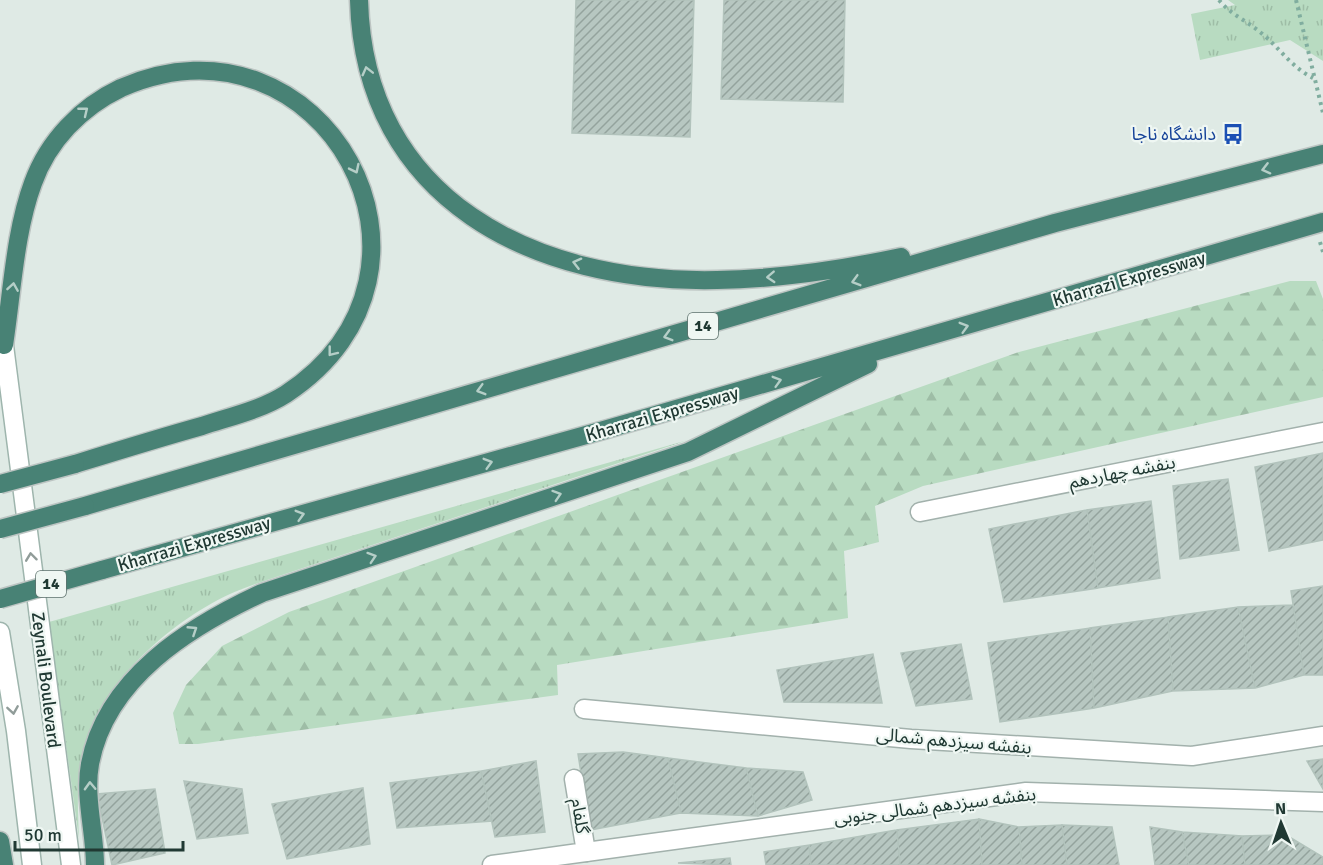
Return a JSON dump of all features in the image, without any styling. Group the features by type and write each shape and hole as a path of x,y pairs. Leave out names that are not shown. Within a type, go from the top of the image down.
{"highway":[{"path":"359,0 363,54 371,84 380,109 407,157 450,202 480,224 519,243 573,263 636,275 715,280 796,276 873,263 1055,223"},
{"path":"0,484 75,464 252,410 284,395 320,366 348,327 369,276 372,244 370,222 366,196 355,167 336,136 314,112 278,87 245,74 208,69 171,71 135,81 105,95 73,120 50,150 33,182 25,213 4,345"},
{"name":"14","path":"0,529 1055,223 1323,154"},
{"name":"Kharrazi Expressway","path":"0,599 910,343 1323,222"},
{"path":"95,865 89,766 96,741 119,698 138,675 163,651 189,632 225,610 262,593 688,452 910,343"},
{"path":"0,841 4,865"}],"street":[{"name":"Zeynali Boulevard","path":"0,316 71,865"},
{"name":"بنفشه چهاردهم","path":"920,512 1323,432"},
{"name":"Zeynali Boulevard","path":"0,632 16,731 32,865"},
{"name":"بنفشه سیزدهم شمالی","path":"584,709 923,740 1192,756 1323,736"},
{"name":"گلفام","path":"574,779 583,859 601,865"},
{"name":"بنفشه سیزدهم شمالی جنوبی","path":"492,865 583,859 1026,792 1323,802"}],"path":[{"path":"1219,0 1224,7 1262,32 1301,72 1313,78"},
{"path":"1296,0 1323,113"}],"green space":[{"path":"1228,0 1323,0 1323,61 1290,40 1200,60 1191,14 1235,5"},
{"path":"1290,281 1316,281 1323,299 1323,397 923,486 875,506 879,542 844,551 848,618 557,665 558,695 198,744 179,744 173,713 186,685 222,646 289,612 1019,352"},
{"path":"688,440 255,584 206,606 160,640 138,660 102,706 90,730 82,756 78,798 79,839 49,622"}],"building":[{"path":"576,0 694,0 690,137 572,133"},
{"path":"724,0 845,0 843,102 721,99"},
{"path":"1323,453 1323,540 1269,551 1255,467"},
{"path":"1228,479 1239,550 1180,559 1173,486"},
{"path":"1151,501 1160,578 1098,588 1087,510"},
{"path":"1087,510 1098,588 1004,602 989,529"},
{"path":"1323,586 1323,675 1304,675 1291,591"},
{"path":"1293,605 1304,675 1255,688 1238,607"},
{"path":"1238,607 1255,688 1173,691 1168,617"},
{"path":"1168,617 1173,691 1094,708 1090,628"},
{"path":"1090,628 1094,708 1000,722 988,643"},
{"path":"961,644 972,699 916,706 901,653"},
{"path":"873,654 882,703 784,702 777,670"},
{"path":"623,752 668,758 681,813 590,830 578,754"},
{"path":"668,758 746,768 758,816 681,813"},
{"path":"1323,759 1323,789 1307,761"},
{"path":"536,761 545,832 495,837 481,771"},
{"path":"746,768 803,772 812,800 758,816"},
{"path":"481,771 492,821 397,828 390,783"},
{"path":"184,781 242,789 248,833 197,839"},
{"path":"363,788 370,844 287,859 272,804"},
{"path":"155,789 165,853 112,865 97,794"},
{"path":"979,819 1019,827 1022,865 982,865"},
{"path":"979,819 982,865 900,865 897,830"},
{"path":"1062,825 1112,827 1119,865 1067,865"},
{"path":"1062,825 1067,865 1022,865 1019,827"},
{"path":"1150,827 1182,832 1189,865 1155,865"},
{"path":"897,830 900,865 811,865 809,845"},
{"path":"1182,832 1242,836 1245,865 1189,865"},
{"path":"1286,835 1323,857 1323,865 1245,865 1242,836"},
{"path":"809,845 811,865 766,865 764,852"},
{"path":"730,858 731,865 678,863"}],"place":[{"name":"دانشگاه ناجا","path":"1233,134"}]}
